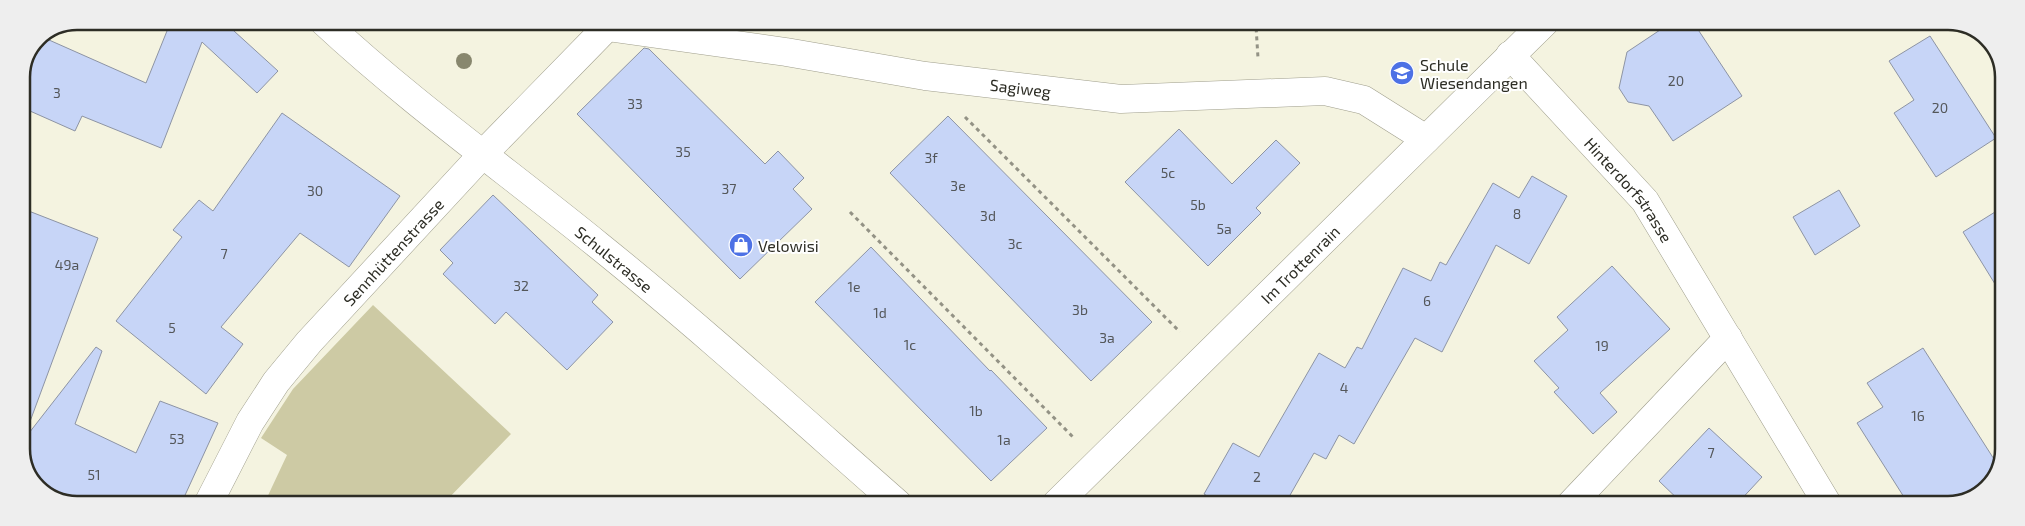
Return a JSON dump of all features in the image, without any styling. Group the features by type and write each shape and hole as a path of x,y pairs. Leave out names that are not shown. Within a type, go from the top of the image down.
{"street":[{"name":"Schulstrasse","path":"333,30 361,56 600,246 889,496"},
{"name":"Sennhüttenstrasse","path":"212,496 250,422 276,382 309,342 483,154 602,30"},
{"name":"Sagiweg","path":"646,30 924,76 1121,99 1325,91 1364,100 1426,139"},
{"name":"Im Trottenrain","path":"1064,496 1537,30"},
{"name":"Hinterdorfstrasse","path":"1510,55 1645,201 1823,496"},
{"path":"1578,496 1728,338"}],"path":[{"path":"924,76 1205,357"},
{"path":"850,212 1098,462"}],"shaded area":[{"path":"373,305 511,434 451,496 268,496 287,455 261,438 293,389"}],"building":[{"path":"167,30 233,30 278,71 257,93 202,42 161,148 82,116 75,131 30,111 31,68 38,51 49,40 146,83"},
{"path":"1660,30 1698,30 1742,96 1673,141 1649,106 1628,102 1619,88 1627,52"},
{"path":"1930,36 1995,139 1936,177 1894,113 1914,100 1889,61"},
{"path":"644,48 649,49 765,164 778,151 804,178 793,189 812,209 740,279 577,114"},
{"path":"282,113 400,196 349,267 300,233 221,327 243,344 206,394 116,321 182,237 173,230 199,200 213,211"},
{"path":"948,116 1152,322 1091,381 890,173"},
{"path":"1179,129 1232,184 1276,140 1300,163 1256,208 1261,213 1208,266 1125,182"},
{"path":"1532,176 1567,196 1529,264 1496,245 1442,352 1415,338 1354,444 1339,435 1326,459 1314,453 1290,496 1207,496 1204,494 1233,443 1259,457 1319,353 1345,368 1357,347 1362,349 1403,268 1431,281 1440,262 1446,265 1493,183 1519,198"},
{"path":"1839,190 1860,226 1815,255 1793,217"},
{"path":"493,195 598,295 592,302 613,322 567,370 506,312 495,324 443,274 453,263 440,250"},
{"path":"30,212 98,238 30,422"},
{"path":"1995,212 1995,284 1963,232"},
{"path":"871,247 1047,428 991,481 815,302"},
{"path":"1612,266 1670,329 1600,393 1617,412 1593,434 1554,392 1559,388 1534,361 1568,330 1557,317"},
{"path":"96,347 102,351 75,424 136,453 160,401 218,423 185,496 77,496 53,490 36,473 30,452 30,432"},
{"path":"1923,348 1994,459 1989,473 1972,490 1963,494 1903,496 1857,423 1883,407 1867,383"},
{"path":"1709,428 1762,477 1744,496 1675,496 1659,481"}],"place":[{"name":"Schule Wiesendangen","path":"1402,73"},
{"name":"Velowisi","path":"741,245"}]}
